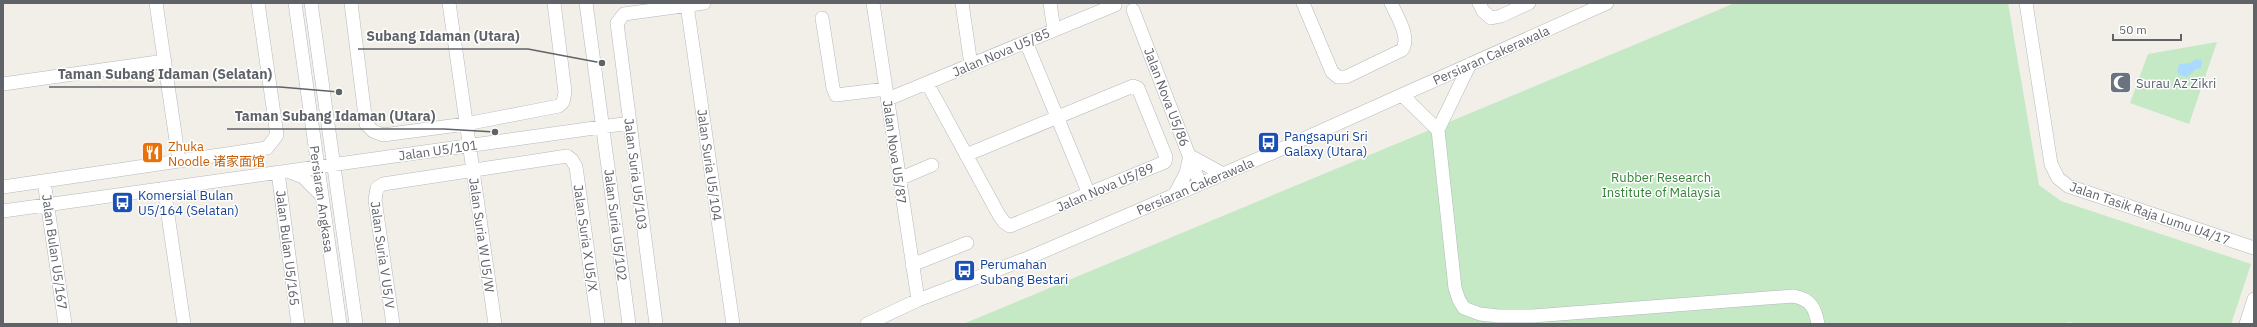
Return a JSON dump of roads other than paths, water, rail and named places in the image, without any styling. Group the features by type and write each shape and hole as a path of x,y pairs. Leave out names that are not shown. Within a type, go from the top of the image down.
{"street":[{"path":"156,3 179,161"},
{"path":"3,187 267,148 277,135 258,3"},
{"name":"Persiaran Angkasa","path":"294,3 340,324"},
{"name":"Persiaran Angkasa","path":"311,3 356,324"},
{"path":"351,3 366,124 373,131 383,135 466,124 559,106 563,102 565,92 554,3"},
{"name":"Jalan Suria W U5/W","path":"450,3 495,324"},
{"name":"Jalan Suria U5/102","path":"586,3 604,127 629,324"},
{"path":"687,5 704,3"},
{"name":"Jalan Nova U5/87","path":"873,3 918,300"},
{"path":"962,3 972,64"},
{"path":"1050,3 1054,30"},
{"path":"1303,3 1332,72 1338,77 1346,77 1402,50 1406,44 1406,37 1391,3"},
{"path":"1479,3 1483,11 1491,18 1501,16 1529,3"},
{"name":"Persiaran Cakerawala","path":"867,324 918,300 1028,258 1200,184 1607,3"},
{"name":"Jalan Tasik Raja Lumu U4/17","path":"2026,3 2051,164 2058,178 2068,186 2254,248"},
{"path":"1115,4 1121,11 1136,7"},
{"name":"Jalan Nova U5/85","path":"822,18 833,88 836,95 887,94 927,83 1115,4"},
{"name":"Jalan Suria U5/103","path":"656,324 617,23 624,14 687,5"},
{"name":"Jalan Suria U5/104","path":"687,5 733,324"},
{"name":"Jalan Nova U5/86","path":"1136,7 1200,184"},
{"path":"1026,42 1056,119 1089,194"},
{"path":"3,84 165,61"},
{"path":"1470,64 1438,130 1455,288 1458,300 1464,308 1471,312 1492,315 1534,316 1793,296 1804,298 1811,304 1816,312 1818,324"},
{"name":"Jalan Nova U5/89","path":"927,83 966,155 999,215 1004,222 1010,226 1165,162 1166,153 1138,88 1133,86 966,155"},
{"path":"1402,95 1438,130"},
{"name":"Jalan U5/101","path":"3,211 630,123"},
{"path":"330,141 355,162 339,176 337,192"},
{"path":"283,172 302,162 310,152 314,143"},
{"name":"Jalan Suria X U5/X","path":"473,171 567,156 572,160 576,167 598,324"},
{"path":"1175,194 1186,173 1190,156 1223,174"},
{"path":"899,179 932,166"},
{"name":"Jalan Suria V U5/V","path":"393,324 374,200 377,188 383,184 473,171"},
{"path":"283,172 303,177 321,196"},
{"name":"Jalan Bulan U5/165","path":"283,172 298,324"},
{"name":"Jalan Bulan U5/167","path":"44,181 65,324"},
{"path":"164,188 184,324"},
{"path":"912,265 967,243"},
{"path":"2246,324 2254,299"}],"water":[{"path":"2196,59 2202,60 2201,68 2196,69 2187,77 2179,75 2177,70 2180,64 2191,63"}],"place":[{"name":"Subang Idaman (Utara)","path":"602,63"},
{"name":"Surau Az Zikri","path":"2120,83"},
{"name":"Taman Subang Idaman (Selatan)","path":"339,92"},
{"name":"Taman Subang Idaman (Utara)","path":"495,132"},
{"name":"Pangsapuri Sri Galaxy (Utara)","path":"1269,143"},
{"name":"Zhuka Noodle 诸家面馆","path":"153,153"},
{"name":"Komersial Bulan U5/164 (Selatan)","path":"122,202"},
{"name":"Perumahan Subang Bestari","path":"964,271"}],"park label":[{"name":"Rubber Research Institute of Malaysia","path":"1661,184"}]}
